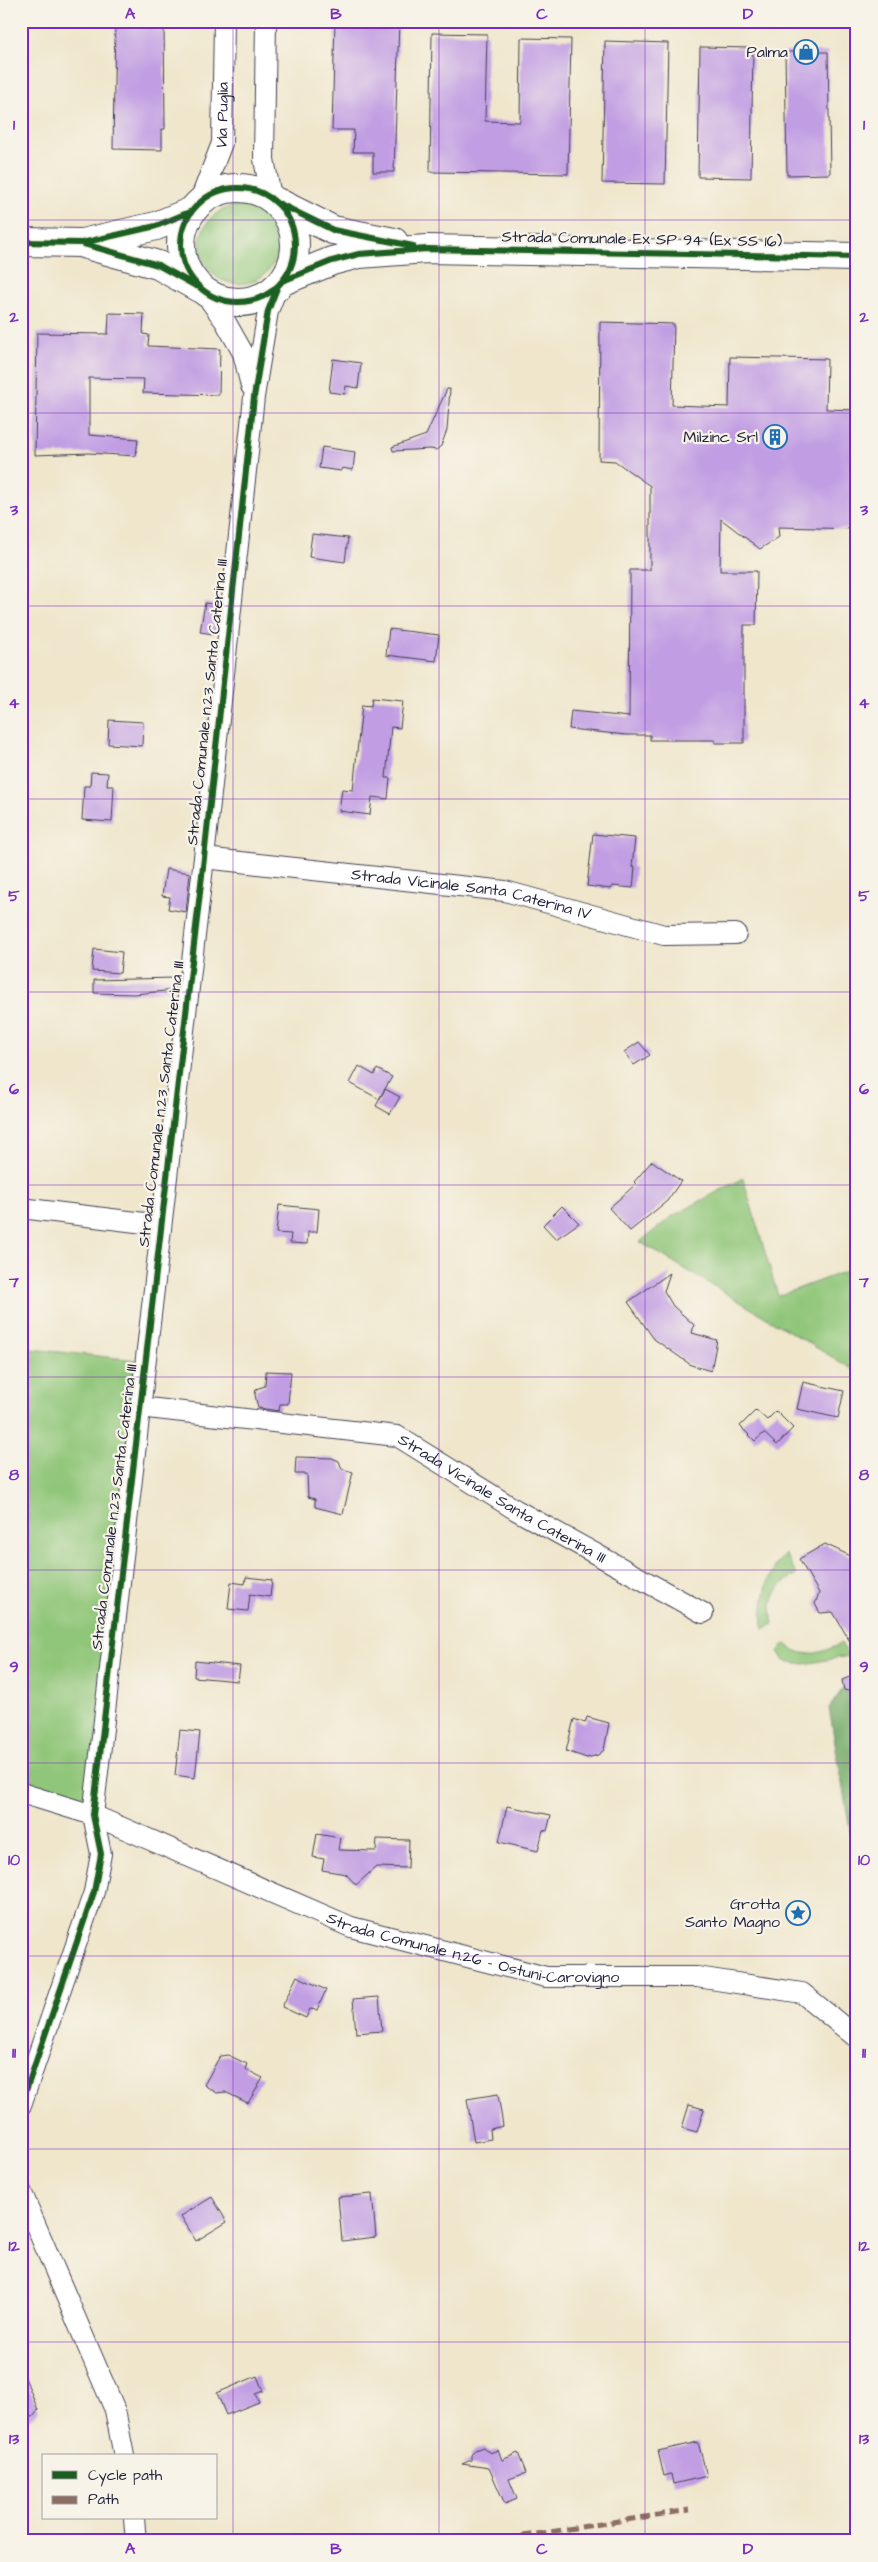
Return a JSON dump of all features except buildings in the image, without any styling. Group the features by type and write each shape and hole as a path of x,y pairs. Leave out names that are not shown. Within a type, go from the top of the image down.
{"main road":[{"path":"21,242 82,243 156,226 195,207 215,193 234,188 253,189 274,200 288,216 295,231 296,248 293,265 281,284 260,298 240,302 220,300 158,265 82,243"},
{"name":"Strada Comunale Ex SP 94 (Ex SS 16)","path":"274,200 332,230 427,249"},
{"path":"195,207 184,226 182,252 189,275 202,289"},
{"name":"Strada Comunale Ex SP 94 (Ex SS 16)","path":"281,284 332,261 359,254 427,249 857,257"}],"street":[{"name":"Via Puglia","path":"195,207 222,143 224,21"},
{"path":"266,21 264,159 274,200"},
{"name":"Strada Comunale n.23 Santa Caterina III","path":"21,2105 94,1892 101,1854 93,1815 204,858 254,397 268,311 281,284"},
{"path":"202,289 225,321 244,353 254,397"},
{"name":"Strada Vicinale Santa Caterina IV","path":"204,858 505,890 664,935 736,934"},
{"path":"21,1208 161,1225"},
{"name":"Strada Vicinale Santa Caterina III","path":"139,1407 397,1436 516,1510 704,1613"},
{"name":"Strada Comunale n.26 - Ostuni-Carovigno","path":"21,1793 93,1815 351,1927 546,1977 697,1977 802,1993 857,2038"},
{"path":"21,2190 115,2410 124,2454"},
{"path":"134,2520 136,2541"}],"green space":[{"path":"231,206 247,206 261,212 272,223 278,237 278,253 272,267 261,278 247,284 231,284 217,278 206,267 200,253 200,237 206,223 217,212"},
{"path":"743,1178 778,1296 857,1267 857,1372 640,1242 671,1217"},
{"path":"21,1348 136,1360 93,1815 21,1788"},
{"path":"785,1554 797,1574 784,1583 775,1594 772,1607 773,1624 763,1629 766,1589 773,1570"},
{"path":"841,1643 849,1656 804,1664 784,1661 778,1651 786,1644 799,1652 813,1653 827,1650"},
{"path":"857,1669 857,1870 829,1708"}],"marked path":[{"path":"492,2541 689,2510"}],"cycle path":[{"path":"238,188 260,192 270,197 286,213 291,223 295,245 291,267 286,277 270,293 260,298 238,302 216,298 206,293 190,277 185,267 181,245 185,223 190,213 206,197 216,192 238,188"},
{"path":"280,204 333,230 413,246"},
{"path":"21,242 82,243 156,226 192,211"},
{"path":"84,244 158,265 196,286"},
{"path":"285,280 332,261 359,254 427,249 857,257"},
{"path":"21,2105 94,1892 101,1854 93,1815 204,858 254,397 268,311 277,288"}],"place":[{"name":"Palma","path":"806,52"},
{"name":"Milzinc Srl","path":"775,437"},
{"name":"Grotta Santo Magno","path":"798,1913"}]}
